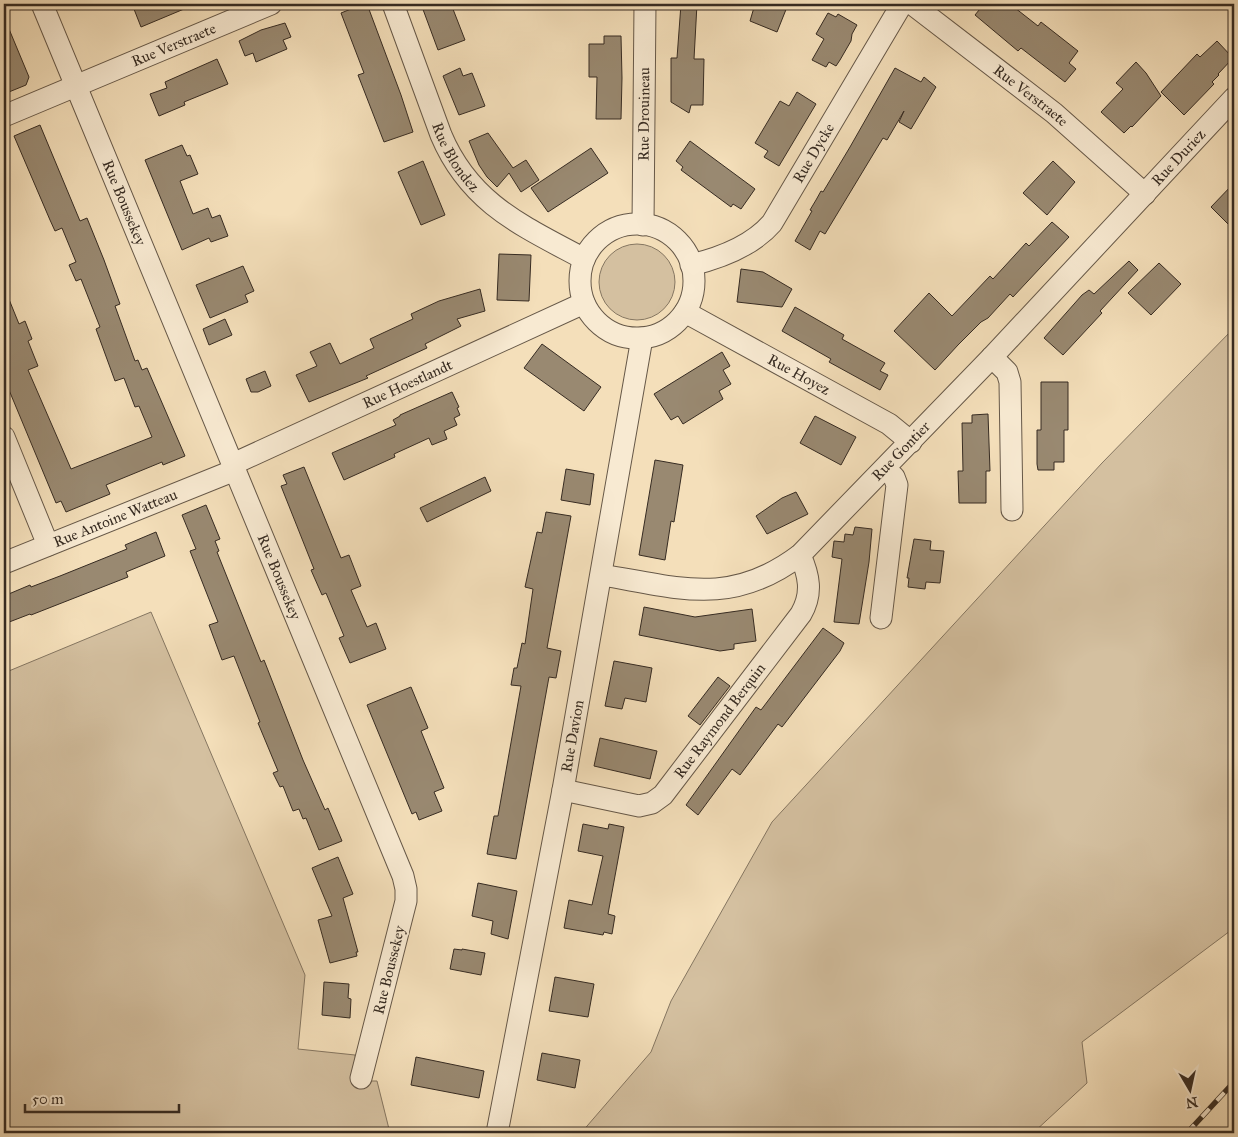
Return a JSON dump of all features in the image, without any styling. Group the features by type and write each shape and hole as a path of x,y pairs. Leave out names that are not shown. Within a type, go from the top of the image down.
{"street":[{"name":"Rue Boussekey","path":"42,4 400,870 406,889 406,901 361,1078"},
{"name":"Rue Verstraete","path":"4,116 271,4"},
{"name":"Rue Blondez","path":"393,4 441,135 450,154 465,176 480,194 497,209 528,229 584,259"},
{"name":"Rue Drouineau","path":"643,224 645,4"},
{"name":"Rue Dycke","path":"691,265 718,257 750,241 772,223 902,4"},
{"name":"Rue Verstraete","path":"912,4 1059,117 1145,194"},
{"name":"Rue Duriez","path":"1145,194 1234,98"},
{"name":"Rue Gontier","path":"602,575 688,590 720,590 742,585 784,567 800,555 885,469 1145,194"},
{"path":"643,224 659,228 673,237 684,250 694,275 693,292 685,312 667,330 642,338 627,337 608,330 592,316 584,303 580,281 584,259 592,246 608,232 627,225 643,224"},
{"name":"Rue Hoestlandt","path":"234,467 584,303"},
{"name":"Rue Hoyez","path":"685,312 889,424 911,442"},
{"name":"Rue Davion","path":"497,1133 563,790 642,338"},
{"path":"992,357 1007,372 1010,382 1012,510"},
{"name":"Rue Antoine Watteau","path":"4,437 48,545 234,467"},
{"path":"881,618 897,485 894,477 885,469"},
{"path":"4,564 48,545"},
{"name":"Rue Raymond Berquin","path":"563,790 639,806 652,803 663,796 801,614 807,603 810,584 807,570 800,555"}],"shaded area":[{"path":"630,244 644,244 658,250 669,261 675,275 672,297 664,309 644,320 630,320 616,314 605,303 599,289 599,275 605,261 616,250"},
{"path":"1234,328 1234,928 1082,1042 1087,1083 1033,1133 581,1133 651,1052 671,1001 772,822 1102,463"},
{"path":"151,612 305,975 298,1049 355,1055 358,1081 377,1081 390,1133 4,1133 4,673"}],"building":[{"path":"132,4 196,4 141,27"},
{"path":"348,4 367,4 413,132 384,142 358,75 364,73 341,13 351,9"},
{"path":"421,4 451,4 465,40 438,50"},
{"path":"681,4 697,4 694,59 704,59 703,105 691,105 689,113 671,102 671,58 677,58"},
{"path":"755,4 778,4 787,7 777,32 750,21"},
{"path":"984,4 1010,4 1038,26 1041,22 1078,51 1069,63 1076,69 1065,82 1021,48 1018,51 975,15"},
{"path":"828,13 836,17 838,14 857,25 852,34 851,41 836,66 829,62 826,67 812,60 824,39 816,34"},
{"path":"4,17 29,77 26,85 4,94"},
{"path":"285,23 291,37 283,40 287,49 256,62 253,53 245,56 239,41 261,30"},
{"path":"604,36 621,36 621,119 596,119 597,77 589,77 589,44 604,44"},
{"path":"1217,41 1233,58 1212,82 1214,84 1184,115 1161,92 1197,54 1200,57"},
{"path":"217,59 228,84 184,102 185,105 159,116 150,94 167,88 165,82"},
{"path":"1136,62 1146,73 1161,96 1124,133 1101,112 1123,89 1116,83"},
{"path":"460,68 463,76 472,73 485,106 459,115 443,76"},
{"path":"895,68 921,82 924,77 936,87 911,129 899,122 904,111 887,140 883,138 825,234 820,231 810,250 795,241 812,211 810,210 850,147"},
{"path":"797,92 816,104 779,166 764,157 768,151 755,143 780,101 789,106"},
{"path":"40,125 80,221 87,218 104,260 120,304 115,306 135,361 138,360 142,370 147,368 185,456 163,465 162,462 106,485 110,494 66,512 61,501 56,503 4,378 4,287 19,324 25,321 32,339 28,341 38,366 28,370 71,469 152,437 139,406 135,407 124,378 115,381 96,329 100,327 81,279 76,281 69,265 76,262 62,228 55,231 14,136"},
{"path":"488,133 513,168 526,160 539,180 521,192 509,173 497,187 479,165 469,141"},
{"path":"690,141 755,189 741,209 733,204 731,207 681,170 683,167 676,161"},
{"path":"182,145 187,156 190,155 198,174 180,181 193,214 208,208 212,218 220,215 228,236 211,242 209,238 182,250 145,160"},
{"path":"591,148 608,173 548,212 531,188"},
{"path":"423,161 445,215 421,225 398,172"},
{"path":"1053,161 1075,182 1047,215 1023,193"},
{"path":"1234,183 1234,230 1211,207"},
{"path":"1052,222 1069,237 1013,297 1010,294 935,370 894,331 929,293 952,316 990,276 993,279 1026,243 1029,246"},
{"path":"499,254 531,255 529,301 497,300"},
{"path":"1129,261 1138,270 1063,355 1044,338 1082,295 1089,290 1094,294"},
{"path":"1159,263 1181,284 1151,315 1128,293"},
{"path":"243,266 254,291 245,295 248,302 210,318 196,285"},
{"path":"741,269 763,272 792,289 782,307 737,302"},
{"path":"480,289 485,311 457,319 461,326 425,344 427,348 366,376 368,378 309,402 296,375 317,366 310,352 330,343 340,364 374,348 370,339 413,319 411,314 439,301"},
{"path":"795,307 844,335 842,339 885,363 880,371 888,375 880,390 829,362 831,359 782,331"},
{"path":"225,319 232,335 209,345 203,329"},
{"path":"542,344 601,387 584,411 524,368"},
{"path":"722,352 730,366 723,370 731,384 719,391 723,399 683,424 678,416 671,420 654,394"},
{"path":"265,371 271,386 258,392 251,392 246,379"},
{"path":"1041,382 1068,382 1068,430 1064,430 1064,462 1054,462 1054,470 1038,470 1037,464 1037,430 1041,430"},
{"path":"452,392 459,407 457,408 460,415 454,418 457,425 444,431 447,439 432,445 429,438 394,454 395,457 344,480 332,453 396,425 393,420 400,415"},
{"path":"988,414 990,471 986,471 986,503 959,503 958,471 963,471 962,423 972,423 972,415"},
{"path":"815,416 856,437 841,465 800,443"},
{"path":"655,460 683,465 674,522 671,521 665,560 639,555"},
{"path":"304,467 341,558 349,555 361,586 351,590 367,627 376,623 386,649 350,663 339,638 344,636 326,593 322,595 311,570 314,569 281,486 287,484 283,475"},
{"path":"566,469 594,474 590,505 561,500"},
{"path":"485,477 491,491 427,522 420,508"},
{"path":"796,492 808,514 767,534 756,516 782,498"},
{"path":"206,505 220,539 215,541 219,551 217,552 261,662 264,660 303,760 325,810 328,808 342,841 319,850 306,818 303,819 299,809 293,811 283,786 280,787 273,773 278,771 258,723 260,722 234,656 222,660 209,625 218,622 190,551 196,549 182,515"},
{"path":"546,512 571,516 547,648 561,651 556,678 549,677 516,859 487,854 494,816 498,816 521,686 511,685 522,643 525,644 533,589 525,587 537,532 542,533"},
{"path":"855,527 872,529 869,562 859,624 834,622 842,559 832,557 834,541 844,542 845,534 853,535"},
{"path":"156,532 165,556 126,572 128,577 4,624 4,596 127,549 125,545"},
{"path":"914,539 931,541 930,550 944,551 940,583 926,582 925,589 908,587 909,578 907,578"},
{"path":"644,607 695,617 752,609 756,641 734,644 734,649 720,651 639,635"},
{"path":"823,628 844,643 840,651 782,727 778,724 740,775 732,769 698,815 686,805 756,707 761,710"},
{"path":"614,661 652,668 646,702 625,698 622,709 605,706"},
{"path":"718,677 730,686 700,725 688,716"},
{"path":"411,687 428,728 421,731 444,788 434,792 442,811 419,820 416,812 412,814 367,705"},
{"path":"600,738 657,751 650,779 594,766"},
{"path":"583,824 608,829 609,824 624,827 608,914 615,916 612,934 604,932 603,935 564,928 569,900 592,905 603,856 578,851"},
{"path":"338,857 353,894 343,898 358,952 356,952 357,956 330,963 318,920 332,916 312,868"},
{"path":"478,883 517,891 508,939 491,934 493,921 472,916"},
{"path":"454,949 485,953 481,975 450,969"},
{"path":"555,977 594,984 588,1017 549,1011"},
{"path":"324,982 349,984 348,998 351,999 350,1018 322,1015"},
{"path":"542,1053 580,1060 575,1088 537,1080"},
{"path":"416,1057 484,1071 479,1098 411,1085"}],"railway":[{"path":"1187,1133 1234,1082"}]}
